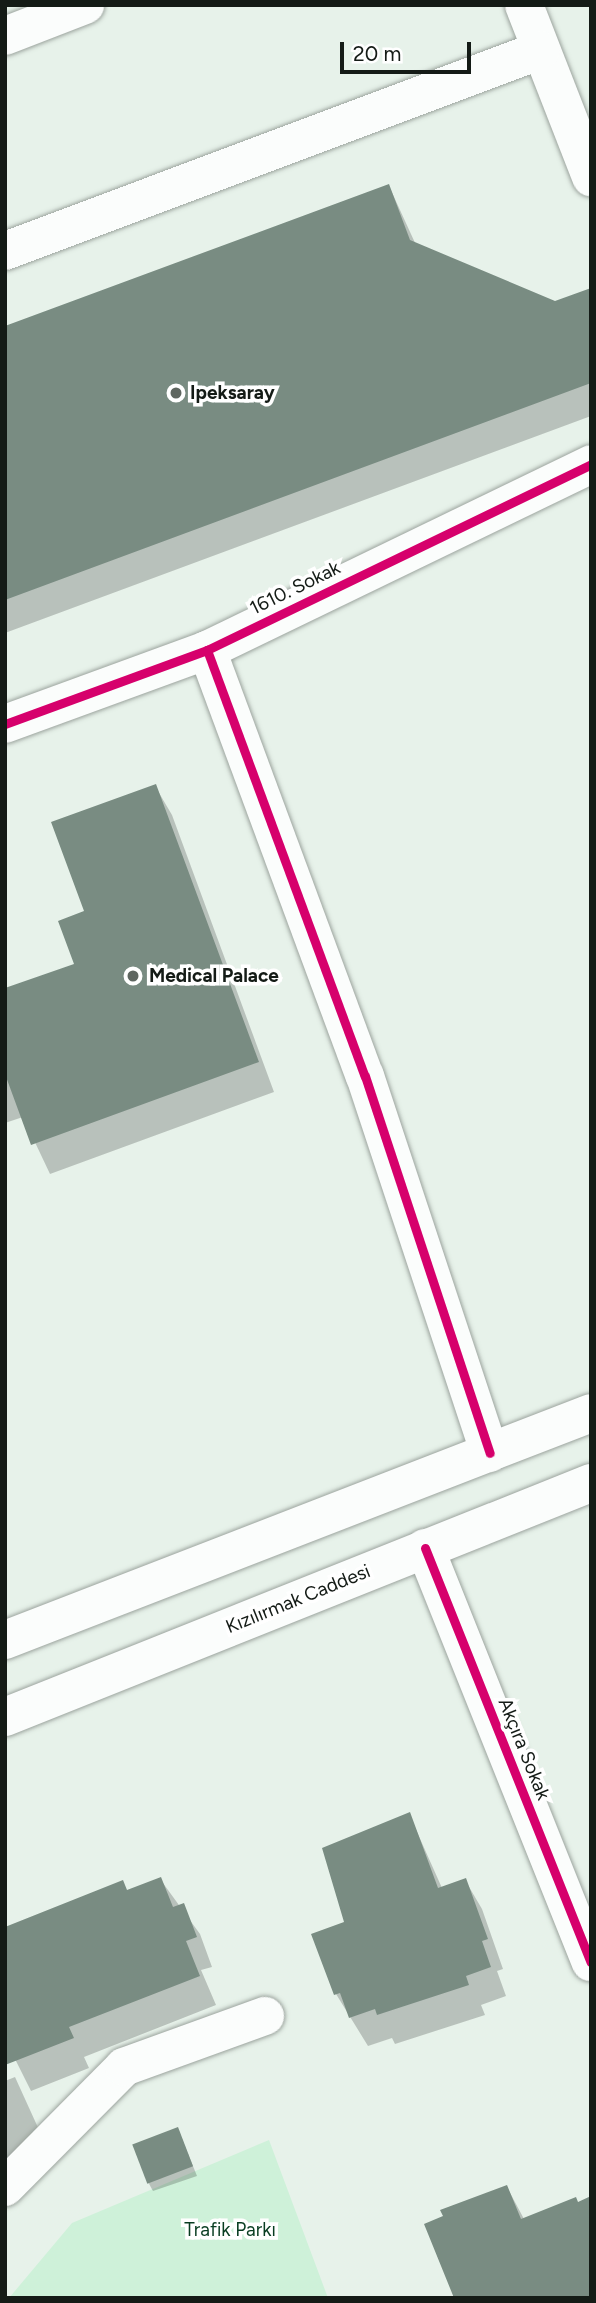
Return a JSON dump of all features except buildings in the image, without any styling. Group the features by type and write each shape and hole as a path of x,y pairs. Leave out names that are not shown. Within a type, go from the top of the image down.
{"main road":[{"path":"5,36 85,5"},
{"path":"524,5 591,177"},
{"path":"5,251 541,50"},
{"name":"1610. Sokak","path":"5,724 207,650 591,464"},
{"path":"207,650 365,1076 490,1453"},
{"path":"5,1640 591,1413"},
{"name":"Kızılırmak Caddesi","path":"5,1717 591,1483"},
{"name":"Akçıra Sokak","path":"425,1548 591,1962"},
{"path":"5,2188 124,2067 265,2016"}],"green space":[{"name":"Trafik Parkı","path":"269,2140 328,2298 9,2298 72,2223"}],"cycle path":[{"path":"5,724 207,650 591,464"},
{"path":"207,650 365,1076 490,1453"},
{"path":"425,1548 591,1962"}],"place":[{"name":"Ipeksaray","path":"176,393"},
{"name":"Medical Palace","path":"133,976"}]}
